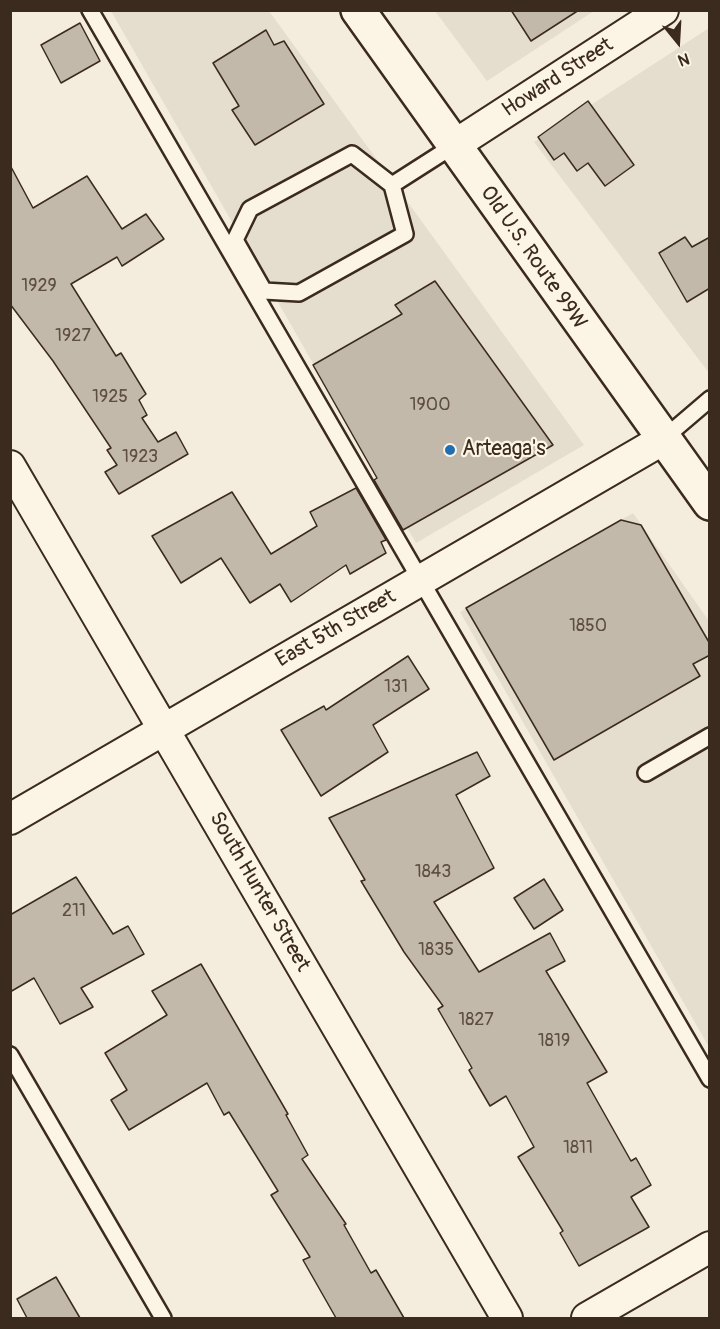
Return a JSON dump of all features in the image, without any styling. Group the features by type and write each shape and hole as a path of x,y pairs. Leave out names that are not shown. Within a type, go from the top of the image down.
{"main road":[{"name":"Old U.S. Route 99W","path":"358,10 662,440 710,503"}],"street":[{"name":"Howard Street","path":"453,146 663,10"},
{"name":"East 5th Street","path":"10,819 662,440"},
{"name":"South Hunter Street","path":"10,466 507,1318"},
{"path":"587,1318 710,1247"}],"lane":[{"path":"90,10 710,1079"},
{"path":"392,185 453,146"},
{"path":"352,154 392,185 405,234 299,293 264,291 235,240 250,209 352,154"},
{"path":"662,440 710,399"},
{"path":"646,773 710,736"},
{"path":"10,1055 163,1318"}],"shaded area":[{"path":"111,11 269,11 584,445 416,543"},
{"path":"435,11 594,11 487,81"},
{"path":"709,28 709,373 534,142"},
{"path":"633,513 709,621 709,1047 460,612"}],"building":[{"path":"511,10 579,10 531,41"},
{"path":"80,23 100,61 61,83 41,45"},
{"path":"266,30 274,45 284,41 324,104 255,145 232,110 239,106 213,63"},
{"path":"588,101 634,165 605,186 588,163 577,171 564,153 554,160 538,137"},
{"path":"10,165 33,208 87,176 122,229 146,214 164,239 122,266 117,257 71,284 116,356 121,353 146,394 139,400 147,415 142,418 158,442 176,432 188,454 119,494 105,472 117,465 107,450 111,448 53,361 10,304"},
{"path":"685,237 692,247 710,237 710,288 687,302 659,253"},
{"path":"435,281 553,445 403,530 374,480 377,478 313,365 402,314 395,305"},
{"path":"356,488 386,540 381,542 386,553 350,574 346,565 291,602 280,584 250,603 221,558 181,583 152,536 232,492 271,554 317,526 310,512"},
{"path":"621,520 641,525 710,644 710,655 693,664 700,676 554,760 466,608"},
{"path":"408,656 429,689 373,725 388,752 321,796 281,730 324,706 326,710"},
{"path":"477,752 490,776 456,795 494,868 434,902 479,972 550,933 565,961 546,971 607,1072 587,1083 631,1161 636,1158 651,1185 631,1197 649,1227 579,1266 560,1233 563,1231 518,1157 534,1147 506,1096 490,1106 469,1070 472,1068 438,1009 443,1006 404,952 361,881 365,880 329,818"},
{"path":"76,877 113,934 128,926 144,954 81,988 93,1007 60,1024 34,978 10,992 10,915"},
{"path":"544,879 563,910 534,929 514,898"},
{"path":"201,964 288,1114 286,1115 308,1155 302,1159 346,1224 344,1225 371,1273 376,1270 404,1318 336,1318 303,1260 310,1257 271,1195 278,1191 229,1112 224,1115 207,1083 129,1130 111,1100 127,1090 105,1053 167,1015 152,991"},
{"path":"56,1277 80,1318 27,1318 17,1299"}],"place":[{"name":"Arteaga's","path":"450,450"}]}
